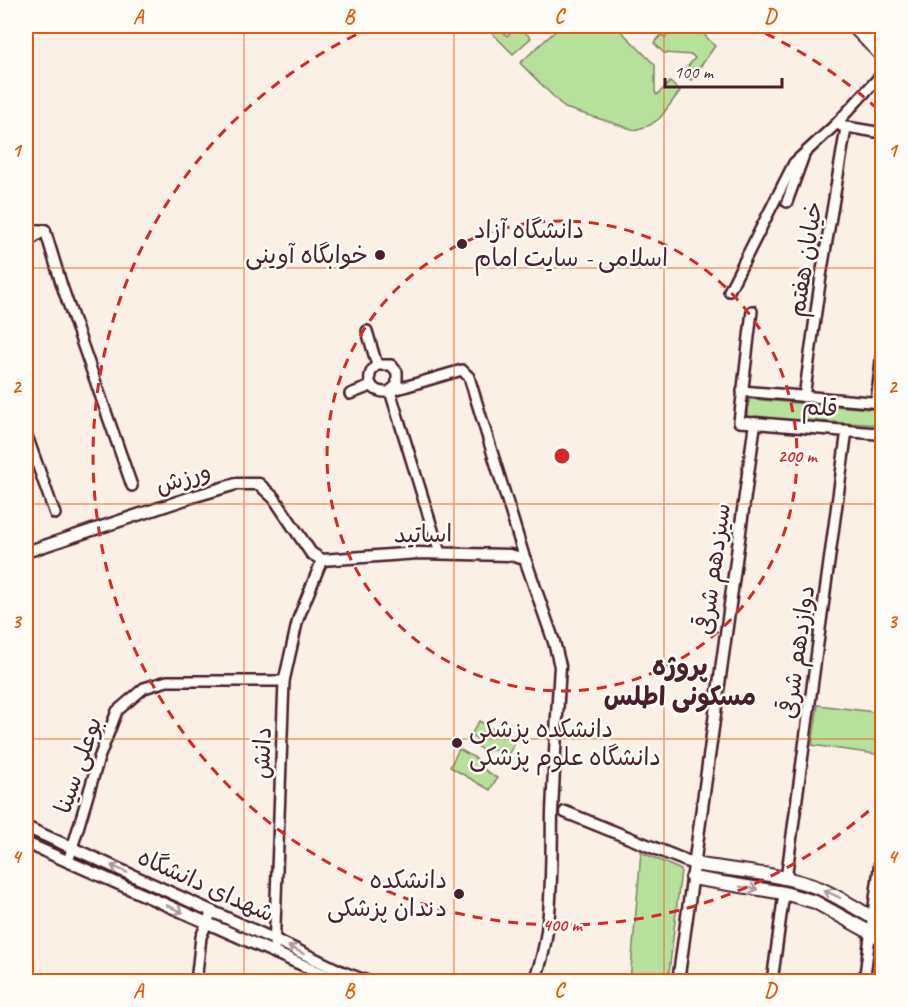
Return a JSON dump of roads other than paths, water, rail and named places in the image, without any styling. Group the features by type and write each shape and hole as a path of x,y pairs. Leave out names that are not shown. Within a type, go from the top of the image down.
{"main road":[{"path":"853,26 882,56"},
{"path":"871,44 882,32 877,26"},
{"path":"693,864 786,879 820,889 878,920"},
{"path":"692,878 784,893 815,902 882,939"}],"street":[{"path":"729,291 794,162 835,125 882,74"},
{"path":"835,125 882,134"},
{"name":"خیابان هفتم","path":"804,397 821,276 846,128"},
{"path":"787,202 805,153"},
{"path":"26,230 45,230"},
{"path":"26,243 45,230"},
{"path":"45,230 62,286 132,486"},
{"path":"752,311 739,422 755,423"},
{"path":"367,331 377,365"},
{"path":"742,391 879,403 882,352"},
{"path":"371,386 370,374 377,365"},
{"path":"377,365 391,365 397,372 397,385 390,391"},
{"path":"371,386 380,392 390,391 462,370 470,377 525,559 554,642 560,666 550,886 545,940 538,970 532,981"},
{"path":"350,394 371,386"},
{"path":"390,391 440,553"},
{"name":"قلم","path":"755,423 882,434"},
{"name":"سیزدهم شرقی","path":"678,981 755,423"},
{"name":"دوازدهم شرقی","path":"786,879 847,430"},
{"path":"26,433 55,514"},
{"name":"ورزش","path":"26,552 236,484 260,484 274,498 311,553 322,560"},
{"name":"اساتید","path":"322,560 418,553 510,555 525,559"},
{"name":"دانش","path":"274,952 284,681 298,619 322,560"},
{"name":"بوعلی سینا","path":"68,862 99,758 117,711 144,688 167,681 284,681"},
{"path":"565,812 693,864"},
{"name":"شهدای دانشگاه","path":"26,827 276,940 324,973 369,981"},
{"name":"شهدای دانشگاه","path":"26,843 341,981"},
{"path":"864,981 871,933 878,920 882,846"},
{"path":"772,981 784,893"},
{"path":"196,981 200,945 206,923 213,911"}],"place":[{"name":"دانشگاه آزاد اسلامی - سایت امام","path":"462,244"},
{"name":"خوابگاه آوینی","path":"380,255"},
{"name":"دانشکده پزشکی دانشگاه علوم پزشکی","path":"457,743"},
{"name":"دانشکده دندان پزشکی","path":"459,894"}],"district":[{"name":"پروژه مسکونی اطلس","path":"680,681"}]}
